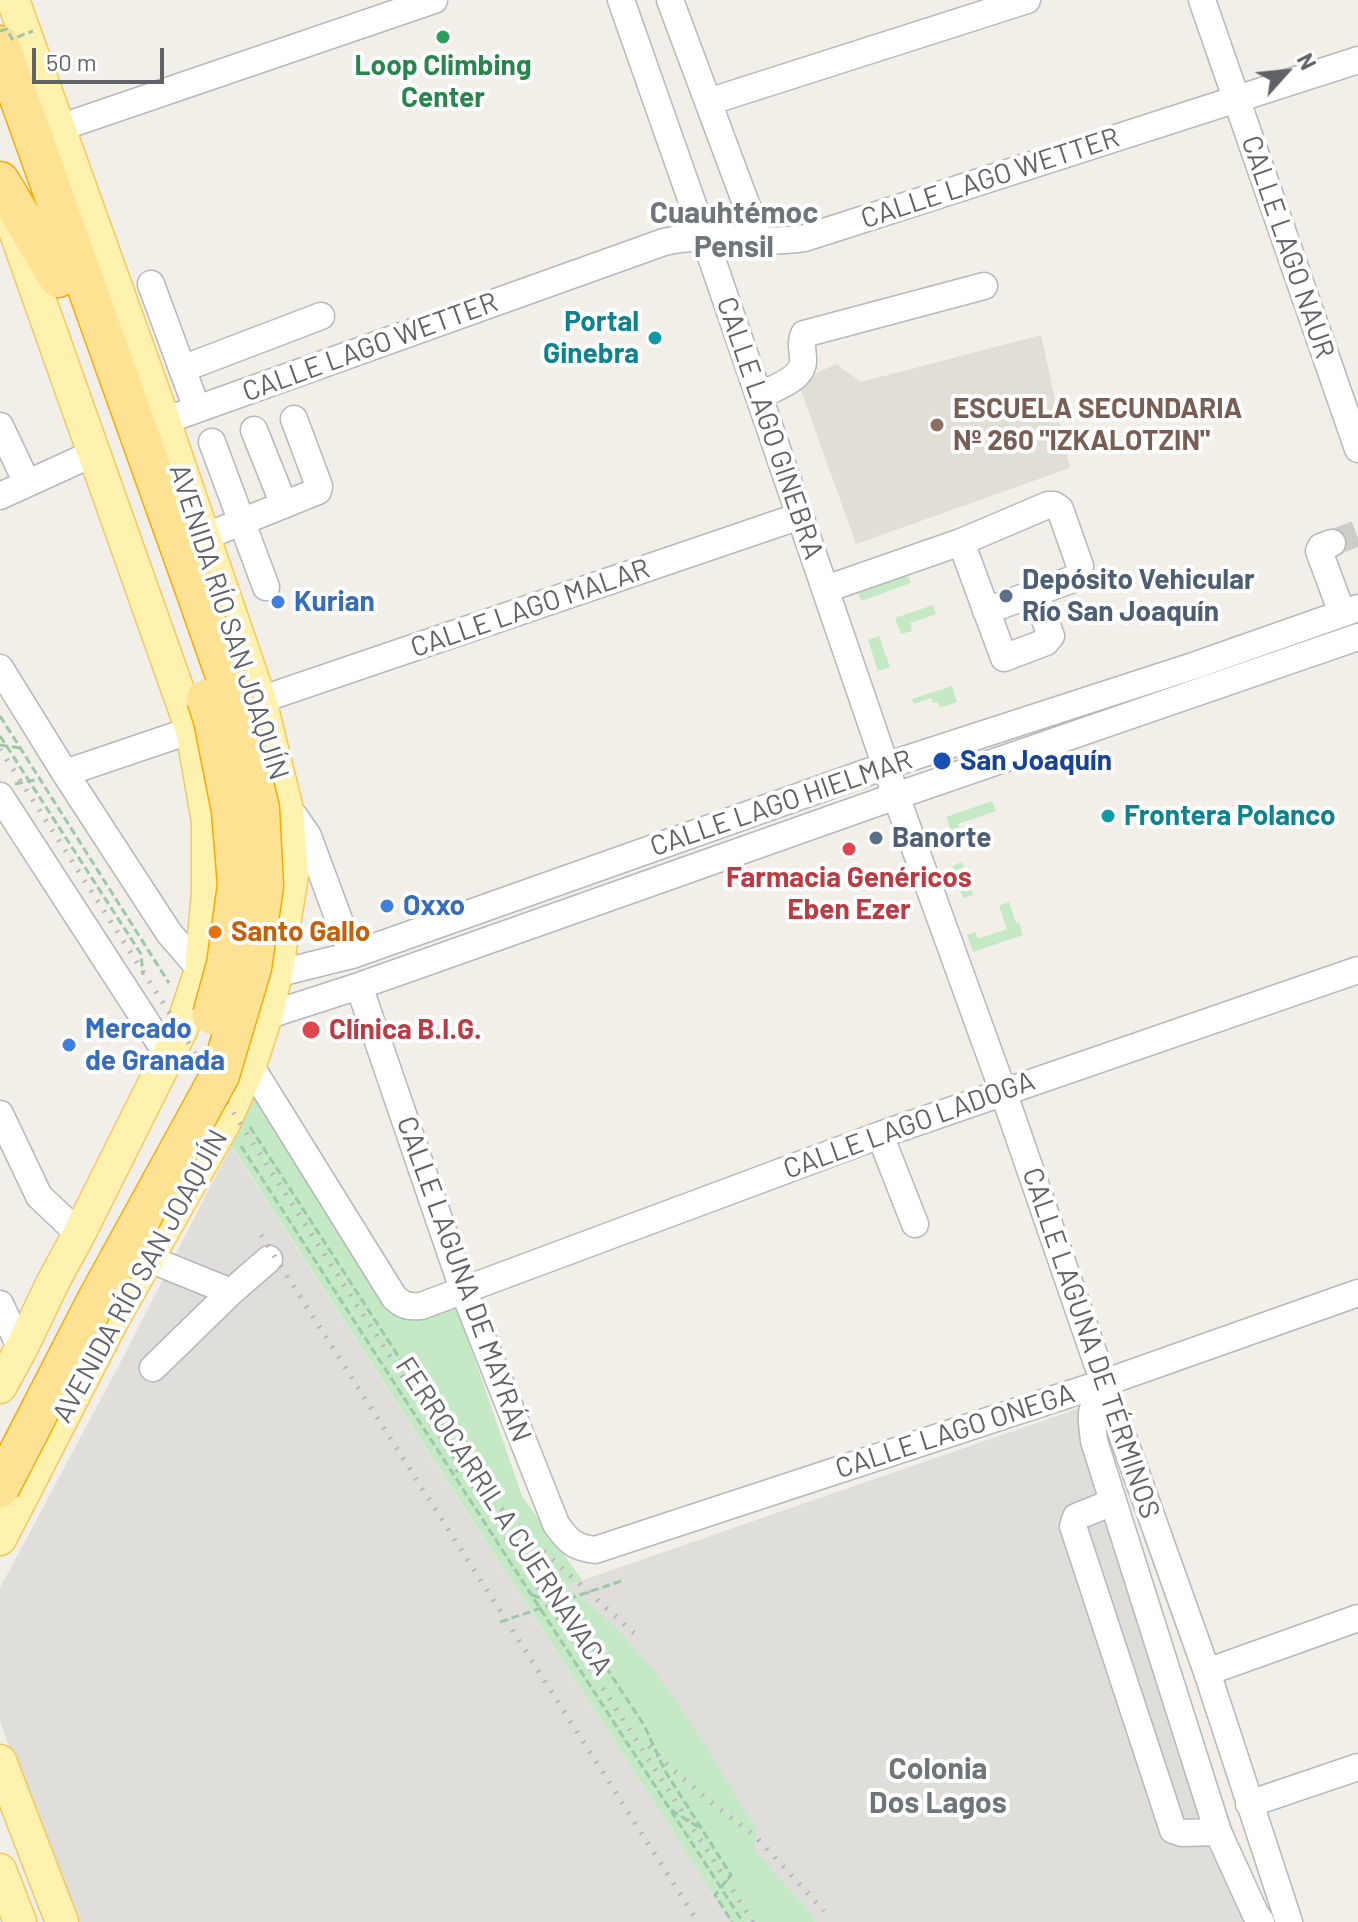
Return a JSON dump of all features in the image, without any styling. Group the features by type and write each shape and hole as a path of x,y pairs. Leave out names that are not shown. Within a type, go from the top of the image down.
{"highway":[{"name":"AVENIDA RÍO SAN JOAQUÍN","path":"16,38 71,279"},
{"name":"AVENIDA RÍO SAN JOAQUÍN","path":"0,114 71,279 179,583 237,710 260,809 264,886 252,968 220,1075 95,1303 0,1488"},
{"path":"65,145 71,279"},
{"path":"0,181 71,279"},
{"name":"AVENIDA RÍO SAN JOAQUÍN","path":"0,1437 201,1055 226,964 237,885 231,811 213,720 179,583"}],"main road":[{"name":"AVENIDA RÍO SAN JOAQUÍN","path":"0,1539 112,1321 223,1125 250,1065 276,974 292,875 287,810 260,700 13,0"},
{"path":"0,189 192,730 208,822 208,892 201,970 181,1030 1,1383"},
{"path":"208,822 287,810"},
{"path":"79,1234 101,1249 129,1260 147,1258"},
{"path":"53,1282 82,1290 101,1302 112,1321"},
{"path":"0,1761 62,1922"},
{"path":"0,1870 20,1922"}],"street":[{"path":"65,145 434,0"},
{"name":"CALLE LAGO GINEBRA","path":"621,0 885,766"},
{"path":"670,0 760,241"},
{"path":"708,102 1027,0"},
{"name":"CALLE LAGO NAUR","path":"1202,0 1347,385 1358,449"},
{"name":"CALLE LAGO WETTER","path":"164,421 664,242 704,236 760,241 805,238 1358,60"},
{"path":"151,284 197,409"},
{"path":"759,396 801,372 804,364 801,339 804,334 984,286"},
{"path":"182,369 321,316"},
{"path":"204,537 316,493 319,489 294,419"},
{"path":"0,426 27,483"},
{"path":"254,430 284,505"},
{"path":"212,442 266,587"},
{"path":"0,496 94,453"},
{"path":"826,589 961,542 1048,505 1060,509 1080,571 1073,579 986,611"},
{"name":"CALLE LAGO MALAR","path":"260,700 800,516"},
{"path":"961,542 1004,658 1046,642 1051,636 1035,593"},
{"path":"1332,543 1319,551 1350,610"},
{"name":"CALLE LAGO HIELMAR","path":"201,970 276,974 352,955 885,766 1196,665 1350,610"},
{"name":"CALLE LAGO HIELMAR","path":"266,1016 1358,637"},
{"path":"0,668 52,776 169,933 201,970"},
{"path":"52,776 192,730"},
{"name":"CALLE LAGUNA DE TÉRMINOS","path":"885,766 1207,1672 1289,1922"},
{"path":"5,790 169,1057"},
{"path":"287,810 308,836 352,955"},
{"name":"CALLE LAGO LADOGA","path":"250,1065 394,1297 410,1307 421,1306 1003,1091 1358,970"},
{"name":"CALLE LAGUNA DE MAYRÁN","path":"359,986 463,1289 556,1524 567,1539 579,1548 595,1550"},
{"path":"0,1114 39,1196 79,1234"},
{"path":"880,1135 915,1224"},
{"path":"147,1258 231,1292"},
{"path":"153,1368 269,1259"},
{"name":"CALLE LAGO ONEGA","path":"595,1550 1106,1387 1358,1293"},
{"path":"0,1304 21,1349"},
{"path":"1106,1387 1092,1409 1094,1441 1218,1832 1261,1922"},
{"path":"1113,1502 1076,1517 1073,1526 1173,1830 1182,1833 1218,1832"},
{"path":"1207,1672 1358,1618"},
{"path":"1111,1642 1153,1627"},
{"path":"1249,1804 1358,1767"}],"path":[{"path":"0,31 7,29 12,39 16,38"},
{"path":"0,716 20,748 52,776 169,983"},
{"path":"0,736 141,954 144,986"},
{"path":"0,745 20,748"},
{"path":"5,790 52,776"},
{"path":"250,1127 468,1464 453,1473"},
{"name":"FERROCARRIL A CUERNAVACA","path":"241,1144 743,1922"},
{"path":"500,1622 621,1581"},
{"path":"532,1595 566,1607 644,1725 665,1771 731,1875 715,1895 732,1922"},
{"path":"669,1809 701,1829"}],"shaded area":[{"name":"ESCUELA SECUNDARIA Nº 260 \"IZKALOTZIN\"","path":"1041,335 1070,468 856,544 798,382 836,364 861,382"},
{"path":"231,1146 731,1922 72,1922 0,1721 0,1588"},
{"path":"1088,1405 1265,1922 816,1922 753,1850 756,1828 690,1724 566,1586"}],"green space":[{"path":"906,568 911,583 861,601 856,586"},
{"path":"933,605 936,614 910,623 912,631 901,634 895,618"},
{"path":"879,636 890,667 878,671 868,640"},
{"path":"952,686 957,702 940,708 938,702 933,703 931,698 914,704 912,699"},
{"path":"992,801 996,811 958,824 961,834 953,837 946,817"},
{"path":"962,862 973,895 963,898 952,866"},
{"path":"1009,902 1023,935 973,952 967,935 975,932 978,939 1007,929 999,906"},
{"path":"251,1090 402,1319 455,1302 522,1496 582,1580 567,1586 619,1632 668,1690 756,1828 754,1850 816,1922 731,1922 226,1137"}],"tunnel":[{"path":"1332,543 1358,533"}],"railway":[{"path":"0,749 753,1922"},
{"path":"261,1235 698,1922"},
{"path":"493,1500 540,1548 636,1635"},
{"path":"649,1746 712,1803 755,1836 824,1911"}],"place":[{"name":"Loop Climbing Center","path":"443,37"},
{"name":"Portal Ginebra","path":"655,338"},
{"name":"ESCUELA SECUNDARIA Nº 260 \"IZKALOTZIN\"","path":"937,425"},
{"name":"Depósito Vehicular Río San Joaquín","path":"1006,596"},
{"name":"Kurian","path":"278,602"},
{"name":"San Joaquín","path":"942,761"},
{"name":"Frontera Polanco","path":"1108,816"},
{"name":"Banorte","path":"876,838"},
{"name":"Farmacia Genéricos Eben Ezer","path":"849,849"},
{"name":"Oxxo","path":"387,906"},
{"name":"Santo Gallo","path":"215,932"},
{"name":"Clínica B.I.G.","path":"311,1030"},
{"name":"Mercado de Granada","path":"69,1045"}],"district":[{"name":"Cuauhtémoc Pensil","path":"734,230"},
{"name":"Colonia Dos Lagos","path":"938,1786"}]}
